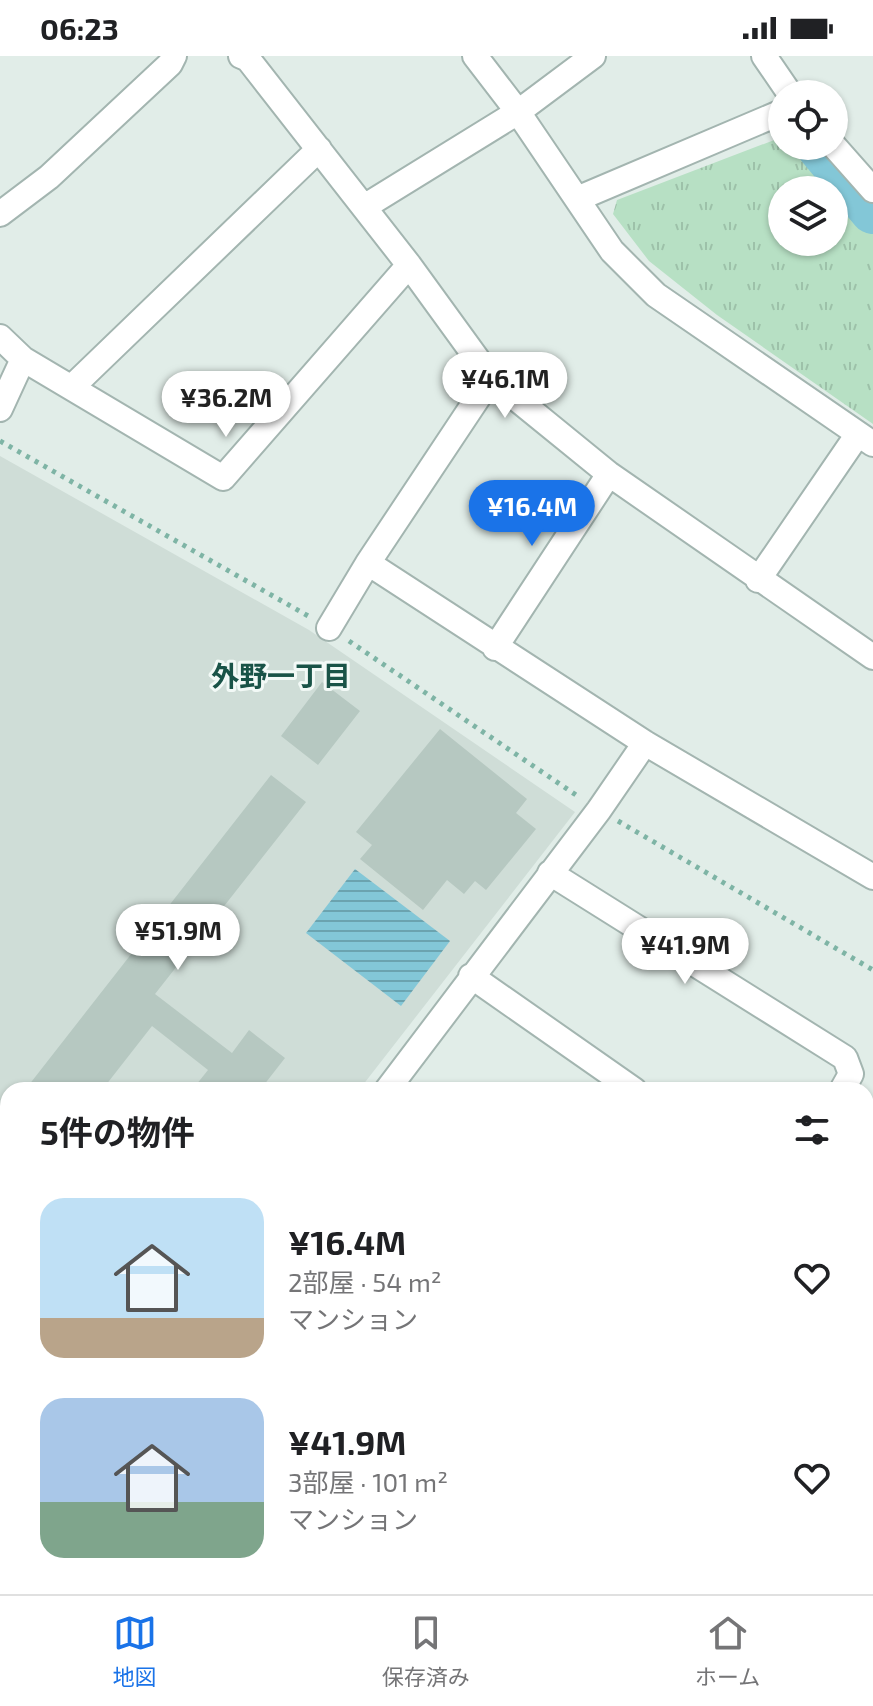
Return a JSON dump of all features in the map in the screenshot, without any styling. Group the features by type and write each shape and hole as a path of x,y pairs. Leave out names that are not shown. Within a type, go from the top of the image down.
{"street":[{"path":"0,214 49,177 170,64 174,56"},
{"path":"475,56 518,112 612,251 656,295 866,439 758,580"},
{"path":"364,207 518,112 593,56"},
{"path":"764,56 780,80"},
{"path":"246,57 409,265 491,378 609,474 873,657"},
{"path":"577,199 768,118"},
{"path":"72,387 319,149"},
{"path":"846,160 873,190"},
{"path":"0,337 23,359 223,478 409,265"},
{"path":"0,409 23,359"},
{"path":"329,628 368,563 491,378"},
{"path":"495,648 609,474"},
{"path":"368,563 645,743 873,877"},
{"path":"393,1082 599,810 645,743"},
{"path":"550,873 845,1058 851,1074 846,1082"},
{"path":"471,976 623,1082"}],"path":[{"path":"0,441 329,628 599,810 873,970"}],"shaded area":[{"path":"0,456 309,630 575,812 365,1082 0,1082"}],"green space":[{"path":"768,142 768,160 815,160 828,176 768,176 768,256 848,256 848,202 873,234 873,424 717,315 649,261 613,214 617,200"}],"water":[{"path":"355,869 450,941 401,1006 306,933"}],"building":[{"path":"322,682 360,711 318,765 281,736"},
{"path":"440,729 527,799 516,813 536,829 486,890 475,881 464,894 447,880 423,910 360,859 372,845 356,832"},
{"path":"271,775 306,802 155,994 232,1053 249,1030 285,1058 266,1082 198,1082 208,1070 152,1026 108,1082 31,1082"}],"waterway":[{"path":"831,160 873,211"}],"district":[{"name":"外野一丁目","path":"281,676"}]}
